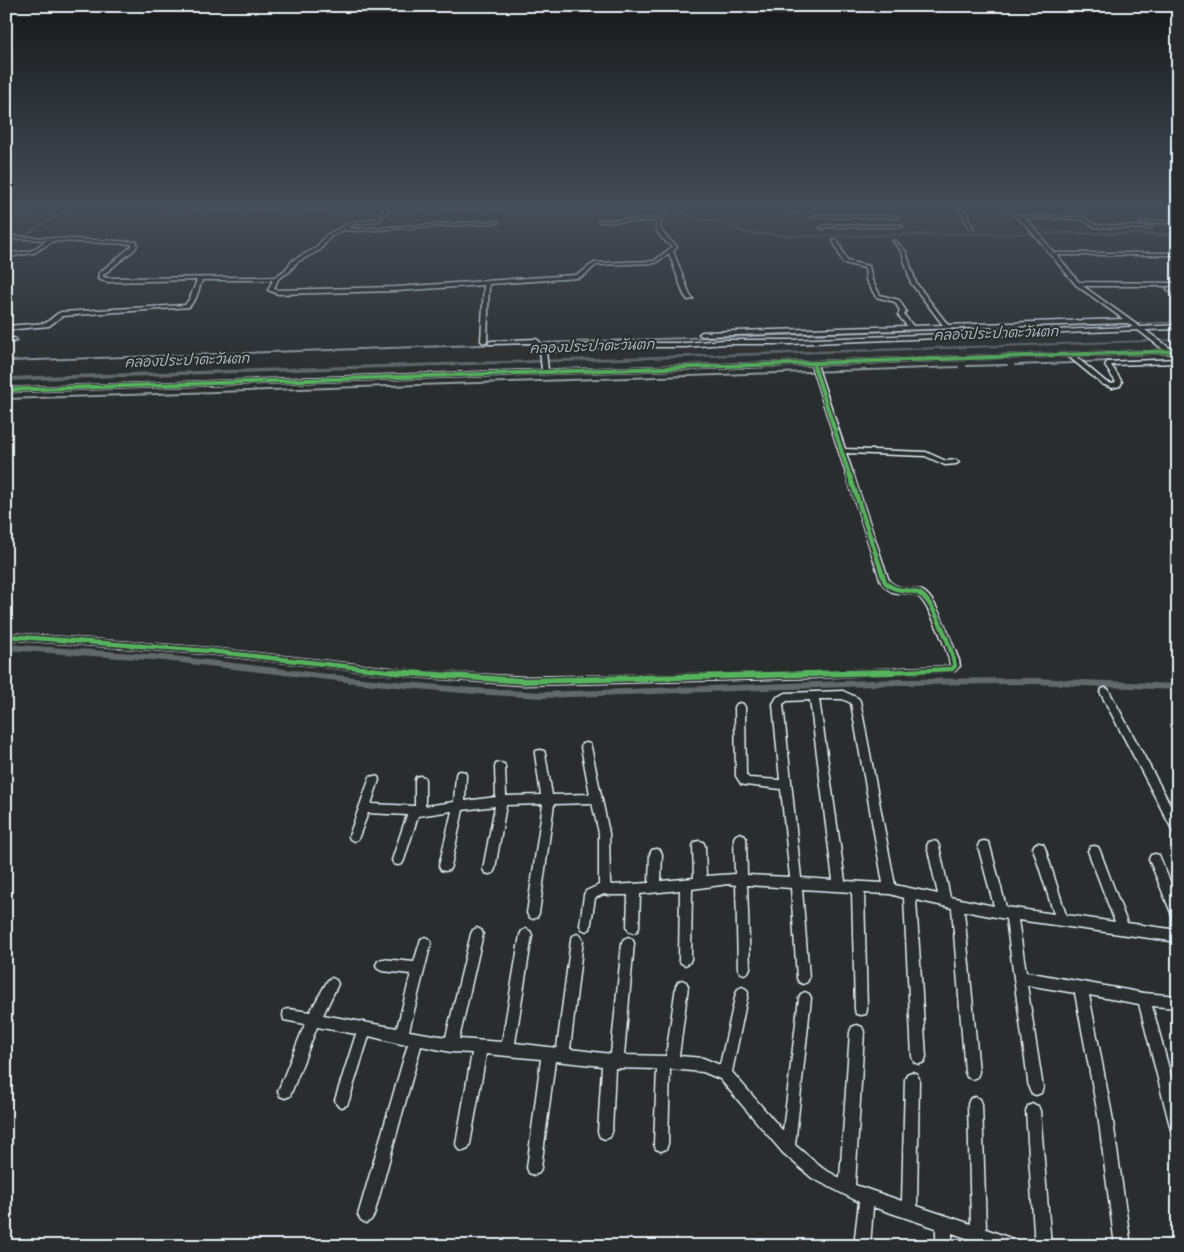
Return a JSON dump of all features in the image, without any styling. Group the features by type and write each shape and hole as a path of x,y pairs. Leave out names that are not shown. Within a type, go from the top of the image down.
{"street":[{"path":"110,266 101,274 100,278 276,278"},
{"path":"291,266 276,278 270,288 278,292 396,289 578,277 584,275 591,266"},
{"path":"677,266 690,299"},
{"path":"864,266 867,267 869,280 878,296 897,301 903,311 901,315 912,328"},
{"path":"909,266 914,284 948,327"},
{"path":"1063,266 1078,284 1178,357"},
{"path":"6,328 47,325 53,323 57,316 62,314 185,307 191,300 198,279"},
{"path":"484,341 487,283"},
{"path":"1078,284 1178,286"},
{"path":"1178,286 1172,287 1170,290 1178,296"},
{"path":"702,334 1130,322"},
{"path":"543,350 612,345 789,342 1178,327"},
{"path":"6,341 14,340"},
{"path":"491,343 534,340 540,344 543,350 544,370"},
{"path":"6,390 544,370 815,368 1178,350"},
{"path":"1069,354 1104,384 1112,386 1118,385 1119,382 1108,366 1109,363 1178,361"},
{"path":"6,636 209,651 416,674 523,682 811,675 952,669 955,666 954,660 927,600 918,593 896,591 889,588 885,582 815,368"},
{"path":"843,451 926,454 945,463 956,462"},
{"path":"1105,692 1178,830"},
{"path":"803,978 796,884 778,704 780,700 786,697 843,695 854,701 890,889"},
{"path":"814,696 840,886"},
{"path":"740,707 741,776 744,781 785,785"},
{"path":"586,747 604,833 605,888"},
{"path":"533,913 548,799 540,754"},
{"path":"489,869 501,801 500,767"},
{"path":"445,866 459,805 461,775"},
{"path":"354,836 374,780"},
{"path":"398,860 417,811 420,780"},
{"path":"364,808 417,811 501,801 597,798"},
{"path":"740,838 744,968"},
{"path":"699,846 700,882"},
{"path":"933,846 944,900"},
{"path":"984,846 1007,913 1020,977 1036,1088"},
{"path":"1039,848 1062,920"},
{"path":"1094,851 1123,928"},
{"path":"655,888 656,854"},
{"path":"1155,859 1178,916"},
{"path":"586,925 590,895 605,888 615,891 634,890 715,880 742,880 890,889 1007,913 1178,936"},
{"path":"686,884 686,959"},
{"path":"858,888 861,1009"},
{"path":"633,927 634,890"},
{"path":"910,893 919,1057"},
{"path":"958,904 972,1072"},
{"path":"451,1046 477,934"},
{"path":"507,1049 526,935"},
{"path":"534,1168 577,940"},
{"path":"400,1037 425,943"},
{"path":"605,1132 628,943"},
{"path":"382,965 418,969"},
{"path":"1020,977 1144,999 1178,1002"},
{"path":"285,1091 314,1019 332,984"},
{"path":"661,1144 668,1062 682,986"},
{"path":"1081,989 1105,1115 1123,1246"},
{"path":"725,1074 742,992"},
{"path":"788,1148 805,998"},
{"path":"1144,999 1178,1130"},
{"path":"290,1014 451,1046 507,1049 613,1060 703,1065 725,1074 788,1148 818,1173 847,1189 867,1197 1012,1246"},
{"path":"342,1100 364,1030"},
{"path":"847,1189 857,1032"},
{"path":"366,1216 416,1040"},
{"path":"463,1144 480,1048"},
{"path":"910,1211 912,1079"},
{"path":"975,1104 979,1234"},
{"path":"1033,1111 1043,1246"},
{"path":"862,1246 867,1197"},
{"path":"944,1223 944,1246"}],"waterway":[{"path":"1069,326 1178,322"},
{"path":"6,361 1107,324"},
{"name":"คลองประปาตะวันตก","path":"6,379 1178,340"},
{"path":"1083,362 1178,359"},
{"path":"1015,365 1075,363"},
{"path":"967,366 1007,365"},
{"path":"6,399 958,367"},
{"path":"6,647 164,658 363,681 543,695 899,682 1034,681 1178,687"}],"cycle path":[{"path":"6,390 1178,351"},
{"path":"6,636 209,651 416,674 523,681 811,675 952,669 955,666 954,660 936,616 924,596 919,593 894,590 885,582 813,363"}]}
